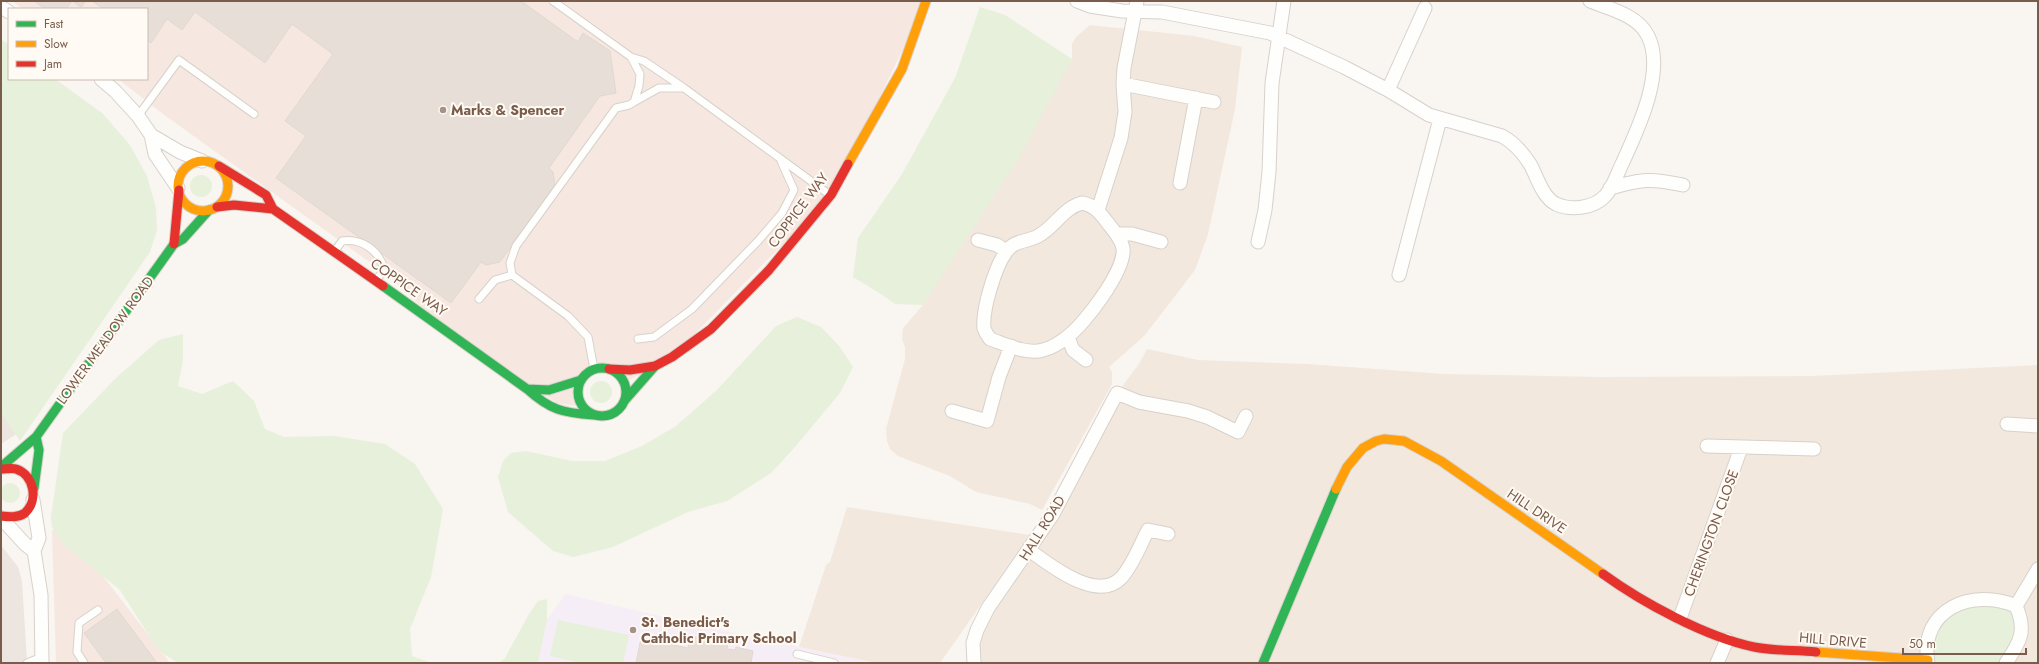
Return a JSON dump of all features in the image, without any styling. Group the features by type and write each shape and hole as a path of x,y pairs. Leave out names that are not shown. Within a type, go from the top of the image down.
{"street":[{"path":"1077,1 1090,6 1136,6 1275,35 1388,90 1418,110 1440,119 1493,133 1510,140 1529,164 1550,199 1556,204 1576,208 1586,207 1604,197 1610,188 1630,146 1649,97 1654,63 1648,36 1639,24 1624,14 1590,1"},
{"path":"1258,242 1265,210 1269,172 1275,35 1284,1"},
{"name":"COPPICE WAY","path":"609,369 630,370 655,366 672,357 711,329 769,270 831,195 902,69 924,4"},
{"path":"1098,210 1121,138 1125,112 1123,84 1136,6"},
{"path":"1388,90 1425,8"},
{"path":"102,80 115,91 138,116 151,135 155,154 178,189 182,198 190,206 201,210 213,208 227,194 228,186 223,171 218,165 202,161 180,152 151,135"},
{"path":"1123,84 1214,102"},
{"path":"1180,182 1196,98"},
{"path":"1399,275 1440,119"},
{"path":"178,189 179,180 187,166 202,161"},
{"name":"COPPICE WAY","path":"218,165 266,195 273,209 527,389 543,403 568,413 594,415"},
{"path":"1610,188 1640,180 1656,179 1683,185"},
{"name":"LOWER MEADOW ROAD","path":"174,244 174,234 178,216 178,189"},
{"path":"1082,203 1090,204 1098,210 1116,234 1123,248 1120,262 1113,279 1099,301 1068,337 1042,350 1029,350 990,339 984,330 985,311 998,266 1006,251 1019,241 1038,236 1071,206 1082,203"},
{"name":"COPPICE WAY","path":"213,208 234,205 273,209"},
{"name":"LOWER MEADOW ROAD","path":"1,468 36,437 174,244 183,239 213,208"},
{"path":"1116,234 1132,234 1161,242"},
{"path":"978,240 997,245 1006,251"},
{"path":"1068,337 1073,350 1086,360"},
{"path":"952,411 986,421 999,377 1011,346"},
{"name":"COPPICE WAY","path":"625,400 655,366"},
{"path":"609,369 622,378 626,392 625,400 616,412 601,416 594,415 584,408 578,396 581,380 586,374 594,370 609,369"},
{"path":"527,389 549,390 581,380"},
{"name":"HALL ROAD","path":"974,663 973,643 977,630 988,608 1054,514 1117,393 1139,402 1195,413 1238,432 1246,416"},
{"path":"2007,424 2038,426"},
{"path":"1,517 12,517 25,512 33,494 39,450 36,437"},
{"name":"HILL DRIVE","path":"1263,663 1342,474 1352,458 1364,446 1379,439 1394,439 1408,442 1433,457 1567,548 1608,578 1640,598 1727,640 1755,647 1928,662"},
{"name":"CHERINGTON CLOSE","path":"1707,446 1814,449"},
{"name":"CHERINGTON CLOSE","path":"1680,618 1741,448"},
{"path":"1,468 22,471 28,476 33,494 39,538 34,551 41,595 42,660"},
{"path":"1,517 25,544 34,551"},
{"path":"1029,550 1058,571 1078,581 1097,586 1111,585 1121,578 1148,530 1168,534"},
{"path":"2016,606 2038,569"},
{"path":"1928,662 1928,648 1932,628 1944,610 1955,605 1977,600 2002,600 2016,606 2021,616 2022,633 2018,646 2006,663"},
{"path":"1717,663 1727,640"}],"lane":[{"path":"553,1 631,56 644,61 684,88 831,195"},
{"path":"631,56 640,74 639,86 634,102"},
{"path":"138,116 179,60 254,114"},
{"path":"594,370 588,337 568,316 512,276 510,263 516,246 616,108 629,105 659,88 684,88"},
{"path":"638,339 654,337 692,309 758,241 782,213 794,190 780,159"},
{"path":"334,252 342,241 358,241 374,251 383,264 384,269 376,281"},
{"path":"479,299 495,280 512,276"},
{"path":"84,663 77,652 79,623 98,610"},
{"path":"797,654 834,663"},
{"path":"27,663 42,660"}],"shaded area":[{"path":"12,1 922,1 923,9 831,195 672,357 624,383 615,373 606,369 585,374 575,391 577,406 557,403 446,330 389,276 163,114 119,80 148,80 148,8 22,8"},
{"path":"1090,25 1194,36 1242,47 1235,109 1208,234 1195,270 1145,335 1109,367 1112,372 1112,384 1042,510 1030,504 976,492 950,476 898,456 890,449 887,441 886,429 905,359 905,347 902,339 903,328 923,305 1072,59 1072,44 1076,37"},
{"path":"1147,349 1198,360 1307,364 1444,374 1599,377 1813,376 2038,365 2038,663 974,663 977,630 1029,550 1117,393 1139,364"},
{"path":"1,412 18,433 1,444"},
{"path":"847,507 1030,535 940,663 876,663 799,647 826,565 830,562"},
{"path":"61,525 76,541 170,663 56,663 52,531"},
{"path":"1,545 18,567 22,581 27,663 1,663"},
{"name":"St. Benedict's Catholic Primary School","path":"565,594 756,638 876,663 538,663 547,620"}],"green space":[{"path":"980,7 1005,15 1072,59 1022,153 923,305 895,304 853,277 858,238 902,174 955,78"},
{"path":"1,39 8,44 8,80 56,80 102,113 130,145 147,176 156,208 157,230 150,252 20,441 1,413"},
{"path":"201,175 205,176 211,182 211,190 205,196 201,197 197,196 191,190 190,186 191,182 197,176"},
{"path":"797,317 821,327 840,347 853,367 840,393 771,473 727,501 688,512 613,547 573,557 553,551 508,512 498,477 503,461 511,453 526,451 572,461 605,461 642,446 676,426 717,390 776,326"},
{"path":"183,334 183,360 178,386 202,394 233,381 254,401 265,429 284,437 334,436 385,444 415,464 443,509 431,577 410,629 412,656 432,663 178,663 159,651 120,590 63,544 52,527 51,517 63,433 116,378 159,340"},
{"path":"601,381 605,382 611,388 611,396 605,402 601,403 597,402 591,396 590,392 591,388 597,382"},
{"path":"6,483 14,483 20,489 20,497 14,503 6,503 0,497 0,489"},
{"path":"547,599 547,620 538,663 499,663 505,658 529,614 538,601"},
{"path":"2002,600 2021,617 2006,663 1928,663 1944,610"},
{"path":"558,620 629,635 623,663 582,663 550,656"}],"building":[{"path":"34,1 72,1 67,8 44,8"},
{"path":"72,1 86,1 81,7"},
{"path":"92,1 521,1 578,42 583,33 610,51 616,93 600,96 549,168 553,172 555,185 500,262 486,265 481,262 451,303 276,178 306,136 285,121 333,54 292,24 265,63 195,12 182,30 167,19 151,43 148,41 148,8 102,8"},
{"path":"117,609 157,663 106,663 84,633"},
{"path":"691,636 728,643 727,649 735,650 736,647 753,651 751,663 636,663 641,638 688,648"}],"traffic: fast":[{"path":"1,467 36,437 174,244 183,239 209,210"},
{"path":"383,286 543,402 565,411 594,415"},
{"path":"625,400 655,366"},
{"path":"602,368 611,370 619,375 624,383 626,392 624,401 619,409 611,414 602,416 593,414 585,409 580,401 578,392 580,383 585,375 593,370 602,368"},
{"path":"527,389 549,390 581,380"},
{"path":"34,488 39,450 36,437"},
{"path":"1263,663 1336,489"}],"traffic: slow":[{"path":"848,164 902,69 926,1"},
{"path":"203,161 212,163 221,168 226,177 228,186 226,195 221,204 212,209 203,211 194,209 185,204 180,195 178,186 180,177 185,168 194,163 203,161"},
{"path":"1336,489 1347,467 1363,448 1376,441 1384,439 1404,441 1441,461 1603,574"},
{"path":"1816,652 1928,660"}],"traffic: jam":[{"path":"609,369 630,370 655,366 672,357 711,329 769,270 831,195 848,164"},
{"path":"219,166 266,195 273,209"},
{"path":"174,244 179,190"},
{"path":"217,207 234,205 273,209 383,286"},
{"path":"1,469 16,469 22,472 30,482 33,495 29,508 22,515 10,517 1,516"},
{"path":"1603,574 1637,596 1676,618 1735,642 1754,647 1777,650 1816,652"}],"place":[{"name":"Marks & Spencer","path":"443,110"},
{"name":"St. Benedict's Catholic Primary School","path":"633,630"}]}
